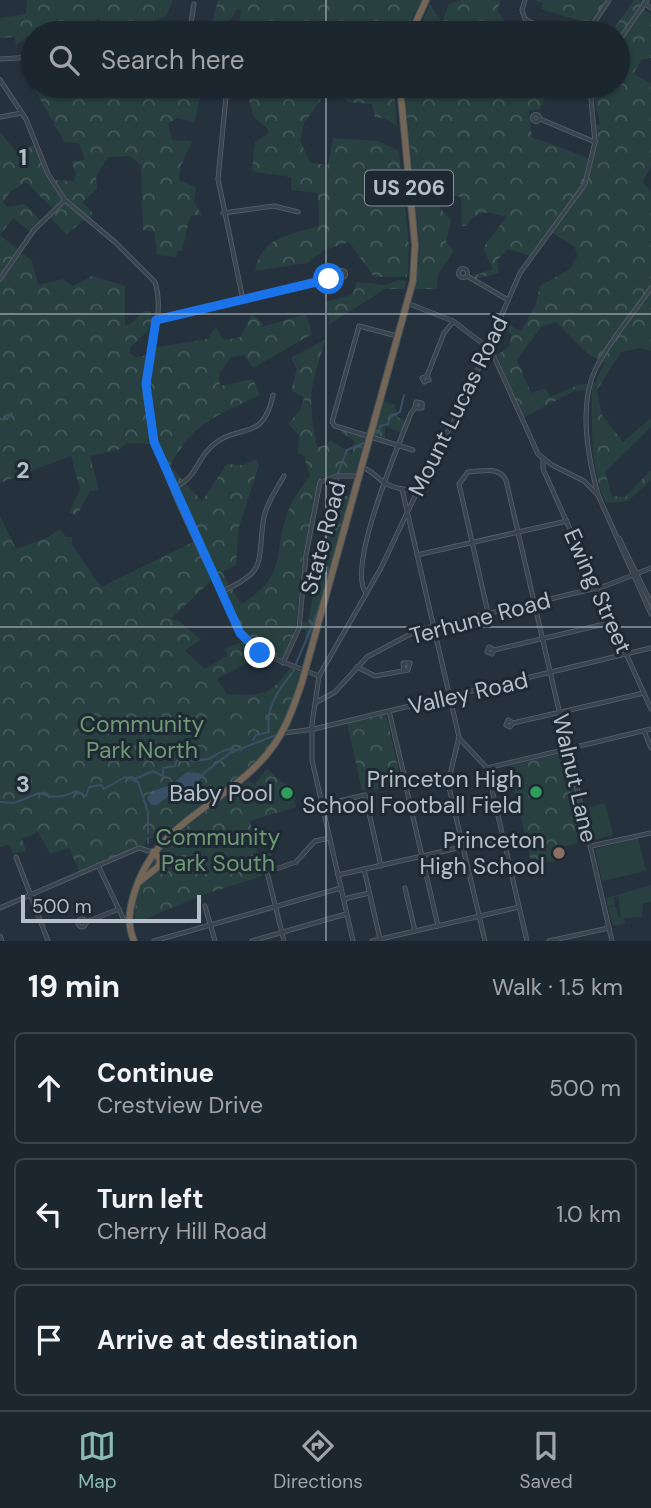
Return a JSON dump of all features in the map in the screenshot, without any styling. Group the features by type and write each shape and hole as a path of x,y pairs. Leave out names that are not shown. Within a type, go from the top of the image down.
{"highway":[{"path":"416,21 426,0"},
{"name":"State Road","path":"134,940 129,919 136,887 153,852 167,836 252,770 284,733 305,670 414,274 415,245 401,98"},
{"path":"136,887 159,866 159,856 153,852"}],"street":[{"path":"525,0 522,10 525,19 529,21"},
{"path":"595,21 609,0"},
{"path":"630,25 646,2 651,8"},
{"path":"191,21 194,4"},
{"path":"0,59 21,58"},
{"path":"0,80 22,113 48,174 65,200 150,275 157,289 146,399 154,442 221,592 246,641 260,653 319,676"},
{"path":"226,98 217,169 223,214 243,299"},
{"name":"Mount Lucas Road","path":"353,941 312,760 311,729 319,676 366,593 416,491 462,406 524,265 582,190 595,142 592,98"},
{"path":"0,117 22,113"},
{"path":"542,120 595,142"},
{"path":"0,279 34,230 65,200"},
{"path":"223,214 274,206 298,212"},
{"path":"156,320 340,276"},
{"path":"467,276 508,300"},
{"path":"651,288 602,358 591,381 588,400 591,467 599,497 651,603"},
{"path":"407,303 453,321 488,347 496,358 530,442 545,460 584,481 599,497"},
{"path":"427,376 444,334 453,321"},
{"path":"397,336 359,326 332,424 413,450"},
{"path":"174,488 193,476 214,444 261,425 269,411 273,395"},
{"path":"366,593 362,588 362,562 382,484 415,408"},
{"name":"Ewing Street","path":"545,460 545,472 651,709"},
{"path":"360,467 372,472 382,484 416,491"},
{"path":"584,481 591,467"},
{"name":"Walnut Lane","path":"472,543 459,484 465,474 498,471 505,477 519,532 612,941"},
{"path":"221,592 249,578 257,570 266,512 284,476"},
{"path":"284,663 300,624 306,555 320,482 337,476 357,476"},
{"path":"402,489 459,737 448,778 485,941"},
{"path":"417,555 567,521"},
{"path":"472,543 488,613"},
{"name":"Terhune Road","path":"315,701 325,698 339,688 357,667 392,643 433,626 597,588 651,568"},
{"path":"636,574 651,614"},
{"path":"494,650 613,622"},
{"name":"Valley Road","path":"284,733 551,674 651,648"},
{"path":"357,667 375,676 404,669"},
{"path":"513,723 644,693"},
{"path":"389,711 405,779"},
{"path":"486,768 651,729"},
{"path":"644,731 651,748"},
{"path":"459,737 486,768 527,941"},
{"path":"407,791 438,926"},
{"path":"322,805 365,795 382,866"},
{"path":"590,846 651,833"},
{"path":"284,941 267,877 268,870 296,862 315,841 330,838"},
{"path":"338,875 502,838"},
{"path":"0,908 139,848 153,852"},
{"path":"16,857 48,941"},
{"path":"98,865 123,918"},
{"path":"364,869 380,939"},
{"path":"154,941 341,888"},
{"path":"405,888 415,931"},
{"path":"344,899 369,893"},
{"path":"205,906 215,941"},
{"path":"372,941 394,939 415,931 519,907"},
{"path":"86,922 119,909"},
{"path":"252,941 346,914"},
{"path":"549,941 609,928"}],"green space":[{"path":"27,0 173,0 166,17 151,21 21,21 21,41 16,45 15,37 0,38 0,18 26,14"},
{"path":"218,0 421,0 411,21 239,21 241,11 238,9 230,21 213,21"},
{"path":"462,0 501,0 497,10 505,21 442,21 449,4"},
{"path":"534,0 610,0 597,21 581,21 541,9 543,3"},
{"path":"634,0 649,1 643,9 651,15 651,58 642,60 633,74 651,83 651,167 642,182 651,191 651,351 639,348 621,352 597,390 602,415 623,442 651,418 651,427 605,472 612,496 625,497 651,470 651,480 628,501 606,503 595,462 592,390 574,391 523,418 497,355 509,346 512,334 502,331 493,337 501,320 521,331 536,304 540,286 570,269 577,257 575,247 551,232 532,256 508,249 497,260 499,273 474,279 470,277 493,269 483,248 506,217 483,213 466,226 462,226 461,197 437,193 439,207 451,220 446,242 454,251 438,274 437,289 416,289 420,246 405,98 545,98 540,109 529,111 532,137 591,159 596,125 600,124 594,98 630,98 630,21 619,21","holes":["556,322 588,354 604,363 595,383 578,385 551,397 545,388 531,393 517,360 541,327"]},
{"path":"430,5 441,21 423,21"},
{"path":"39,98 200,98 194,123 178,118 168,123 172,140 192,141 180,168 179,180 196,187 194,202 202,215 190,216 182,251 177,251 176,257 157,255 154,231 143,230 141,165 130,156 108,157 96,176 97,189 82,202 92,212 90,223 84,219 67,235 49,216 54,210 26,182 11,191 3,202 8,207 25,204 42,222 32,233 13,218 0,235 0,132 17,153 34,145 50,180 74,181 76,173 71,161 85,160 79,143 64,142"},
{"path":"322,98 304,123 300,141 311,163 328,165 333,138 378,141 399,151 409,246 407,277 374,277 349,242 325,250 307,263 255,271 258,259 270,244 287,235 319,226 318,193 291,190 291,177 255,172 252,169 255,142 268,134 268,129 254,117 249,100"},
{"path":"343,98 395,98 397,126 386,119 375,117 372,104 347,102"},
{"name":"Community Park North","path":"0,235 32,261 38,285 63,279 73,286 92,276 125,286 125,325 129,325 144,311 150,311 153,318 148,331 131,346 130,353 135,357 150,355 151,348 208,339 215,327 224,340 241,337 252,314 265,326 306,314 312,334 253,368 244,355 231,357 219,373 220,386 253,379 260,395 208,421 188,439 170,466 202,501 227,464 243,465 256,459 259,465 239,527 236,565 222,572 241,604 267,583 273,572 289,509 310,476 304,456 298,453 299,435 288,424 300,410 304,398 291,390 297,369 291,358 326,339 316,369 311,404 317,447 327,445 330,440 352,454 355,441 341,433 342,430 365,438 355,475 321,477 303,555 296,627 284,661 265,653 217,679 227,694 248,695 270,689 290,668 300,672 294,701 283,729 259,759 199,811 160,835 146,840 144,849 80,873 69,848 50,854 38,832 22,839 26,851 13,853 9,844 0,847 0,516 16,549 47,538 60,529 66,537 72,537 72,545 101,587 195,541 208,563 154,441 147,439 149,444 127,443 120,449 90,456 99,490 90,491 77,515 69,513 80,489 71,456 0,483","holes":["216,576 247,640 224,649 228,655 204,669 185,650 201,640 179,621 171,619"]},
{"path":"398,280 407,281 404,289 385,289 330,324 325,302 352,295 357,282 385,285"},
{"path":"381,400 395,405 397,417 407,421 402,433 385,426 385,439 371,435"},
{"path":"350,495 312,639 305,638 306,630 299,629 301,622 308,622 326,533 339,498"},
{"path":"386,715 402,784 362,790 347,723"},
{"path":"566,752 586,840 554,850 556,861 532,865 509,766"},
{"name":"Community Park South","path":"267,769 283,783 292,786 296,807 250,821 258,854 269,849 274,862 263,871 262,876 208,893 135,923 137,899 145,877 157,857 191,823 249,780 254,785"},
{"path":"605,803 613,835 595,840 587,808"},
{"path":"638,838 646,871 602,881 595,849"},
{"path":"651,885 651,902 643,903 642,917 623,918 626,923 613,926 608,908 615,906 621,917 618,896 614,898 615,905 608,907 606,898"}],"water":[{"path":"187,772 205,774 190,795 170,795 157,805 151,805 147,798 152,791 171,785"}],"waterway":[{"path":"373,434 379,432 380,426 388,424 390,417 400,412 404,395"},
{"path":"0,419 7,419 12,413"},
{"path":"329,572 321,550 339,489 338,473 347,450 364,443"},
{"path":"296,664 319,609 328,577"},
{"path":"253,740 256,735 269,732 271,708 292,673"},
{"path":"204,773 230,753 279,734"},
{"path":"0,802 14,803 39,793 58,796 76,791 86,796 89,787 101,785 104,789 125,777 133,780 153,771 163,776 163,768 175,766 177,760 204,760 225,750 236,750"},
{"path":"133,780 138,782 148,812 148,833"},
{"path":"148,838 148,843"}],"place":[{"name":"Princeton High School Football Field","path":"536,792"},
{"name":"Baby Pool","path":"287,793"},
{"name":"Princeton High School","path":"559,853"}],"route":[{"path":"260,653 250,646 240,633 156,448 146,399 148,362 156,320 329,279"}]}
